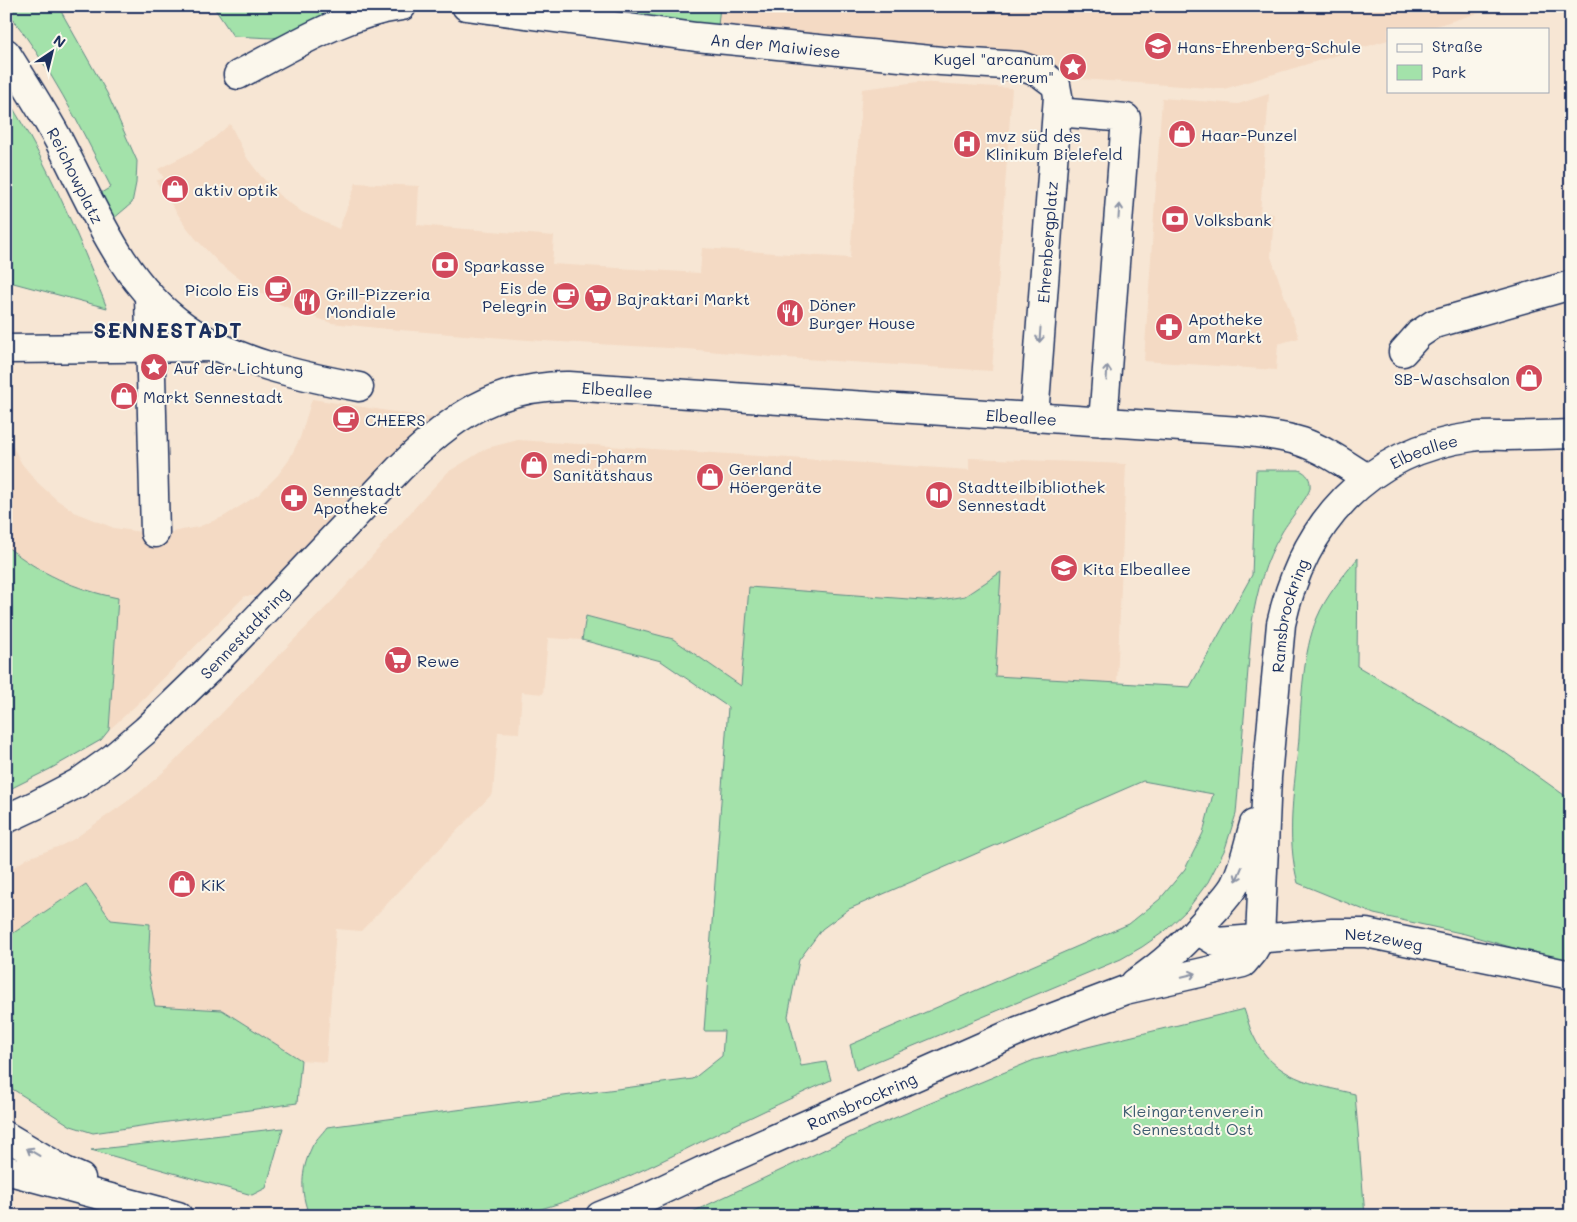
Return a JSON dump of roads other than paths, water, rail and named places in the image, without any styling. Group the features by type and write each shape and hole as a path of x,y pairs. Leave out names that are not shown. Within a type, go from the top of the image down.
{"street":[{"path":"238,75 320,33 354,18 386,8 402,6"},
{"name":"An der Maiwiese","path":"466,6 696,37 941,61 1020,66 1040,73 1056,84 1058,96 1057,112"},
{"name":"Reichowplatz","path":"6,53 58,140 102,227 120,258 149,296 187,328 221,347 287,372 359,388"},
{"path":"1057,112 1126,118 1103,422"},
{"name":"Ehrenbergplatz","path":"1034,417 1057,112"},
{"path":"1403,352 1419,334 1434,324 1571,285"},
{"path":"149,296 155,533"},
{"name":"Reichowplatz","path":"6,349 221,347"},
{"name":"Elbeallee","path":"459,417 497,398 512,393 550,386 1034,417 1240,431 1271,435 1301,442 1328,454 1367,478 1396,461 1449,441 1473,436 1571,434"},
{"name":"Sennestadtring","path":"6,819 78,783 113,758 146,730 219,658 421,447 459,417"},
{"name":"Ramsbrockring","path":"600,1216 648,1197 702,1171 1020,1030 1125,990 1243,963 1260,939 1267,776 1278,646 1286,601 1298,568 1318,532 1341,503 1367,478"},
{"name":"Ramsbrockring","path":"1125,990 1154,970 1197,930 1233,887 1242,868 1267,776"},
{"name":"Netzeweg","path":"1197,930 1217,942 1288,935 1366,933 1571,975"},
{"path":"6,1136 65,1171 139,1206"},
{"path":"6,1170 178,1216"}],"place":[{"name":"Hans-Ehrenberg-Schule","path":"1158,46"},
{"name":"Kugel \"arcanum rerum\"","path":"1073,67"},
{"name":"Haar-Punzel","path":"1182,134"},
{"name":"mvz süd des Klinikum Bielefeld","path":"967,144"},
{"name":"aktiv optik","path":"175,189"},
{"name":"Volksbank","path":"1175,219"},
{"name":"Sparkasse","path":"445,265"},
{"name":"Picolo Eis","path":"278,289"},
{"name":"Eis de Pelegrin","path":"566,296"},
{"name":"Bajraktari Markt","path":"598,298"},
{"name":"Grill-Pizzeria Mondiale","path":"307,302"},
{"name":"Döner Burger House","path":"790,313"},
{"name":"Apotheke am Markt","path":"1169,327"},
{"name":"Auf der Lichtung","path":"154,367"},
{"name":"SB-Waschsalon","path":"1529,378"},
{"name":"Markt Sennestadt","path":"124,396"},
{"name":"CHEERS","path":"346,419"},
{"name":"medi-pharm Sanitätshaus","path":"534,465"},
{"name":"Gerland Höergeräte","path":"710,477"},
{"name":"Stadtteilbibliothek Sennestadt","path":"939,495"},
{"name":"Sennestadt Apotheke","path":"294,498"},
{"name":"Kita Elbeallee","path":"1064,568"},
{"name":"Rewe","path":"398,660"},
{"name":"KiK","path":"182,884"}],"district":[{"name":"SENNESTADT","path":"168,329"}],"park label":[{"name":"Kleingartenverein Sennestadt Ost","path":"1193,1119"}]}
